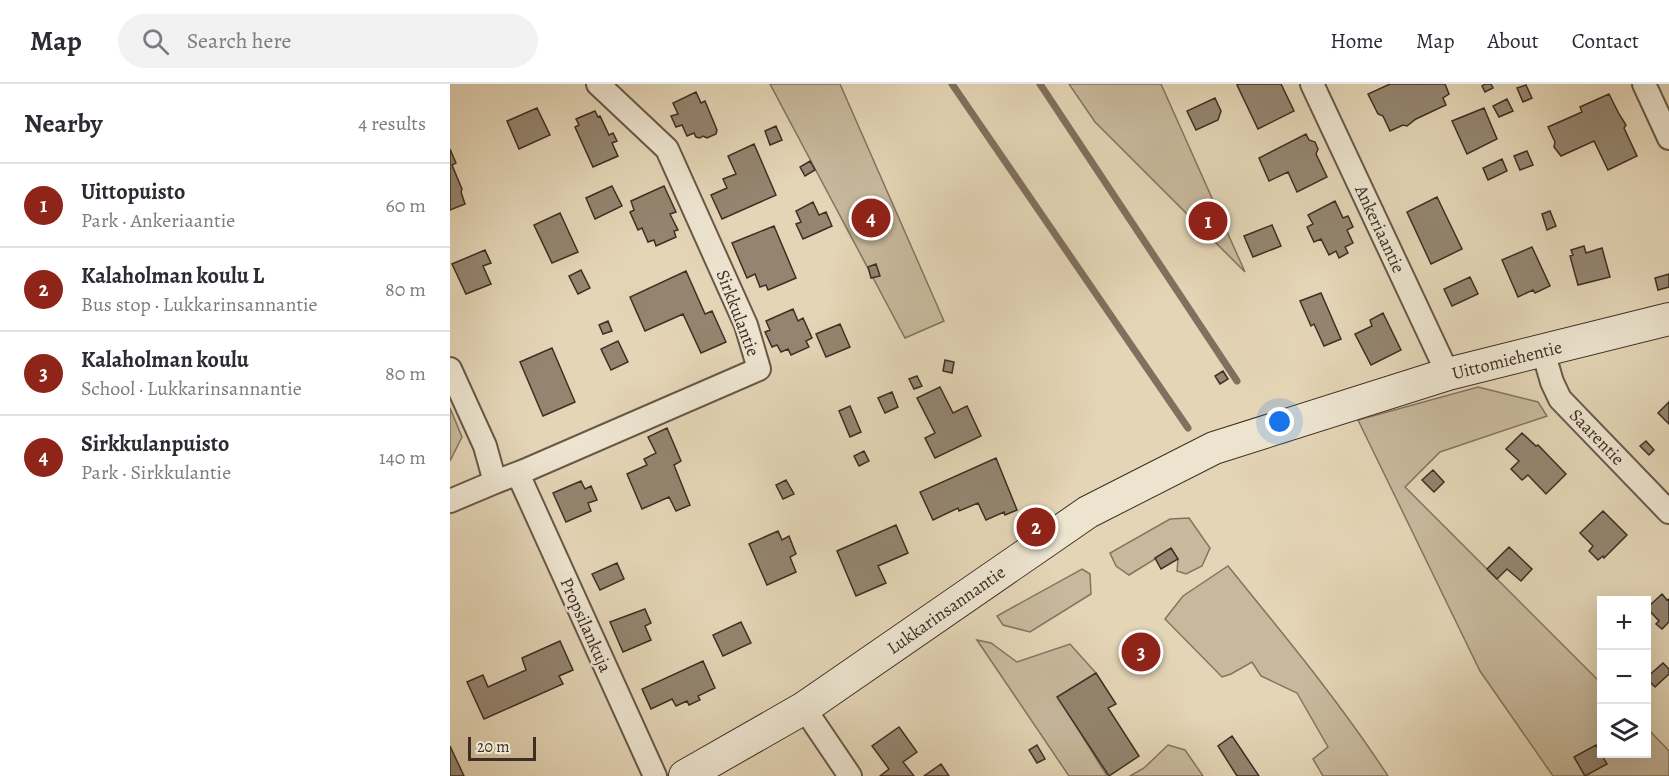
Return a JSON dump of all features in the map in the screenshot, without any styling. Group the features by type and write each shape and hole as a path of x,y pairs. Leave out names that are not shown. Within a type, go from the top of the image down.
{"street":[{"name":"Sirkkulantie","path":"450,501 518,474 759,369 746,325 667,149 598,84"},
{"path":"1644,84 1669,138"},
{"name":"Ankeriaantie","path":"1318,86 1448,374"},
{"name":"Uittomiehentie","path":"1347,405 1448,374 1669,319"},
{"name":"Saarentie","path":"1543,351 1552,382 1560,399 1669,512"},
{"path":"450,369 485,446 495,482"},
{"name":"Lukkarinsannantie","path":"685,776 804,708 1088,512 1214,448 1347,405"},
{"name":"Propsilankuja","path":"518,474 655,776"},
{"path":"804,708 850,776"}],"shaded area":[{"path":"770,84 840,84 944,321 905,338"},
{"path":"1069,84 1161,84 1245,272 1095,122"},
{"path":"1478,387 1538,402 1547,416 1440,452 1405,487 1597,679 1597,758 1651,758 1651,732 1669,751 1669,776 1553,776 1480,671 1358,420"},
{"path":"450,408 462,437 450,461"},
{"path":"1189,518 1210,548 1202,566 1186,574 1177,571 1178,559 1171,549 1129,575 1116,566 1110,553 1170,519"},
{"path":"1228,566 1331,695 1388,776 1323,776 1313,759 1328,747 1297,693 1261,676 1252,662 1222,677 1165,619 1183,596"},
{"path":"1082,569 1090,574 1091,594 1030,632 1003,625 997,616"},
{"path":"977,640 991,643 1017,662 1070,644 1096,673 1058,697 1107,776 1069,776"},
{"path":"1168,745 1185,750 1203,776 1130,776 1144,768"}],"building":[{"path":"1281,84 1294,111 1258,129 1237,85"},
{"path":"1390,84 1445,84 1449,94 1443,98 1446,105 1416,119 1407,126 1403,125 1390,131 1368,94"},
{"path":"1491,84 1493,88 1485,92 1482,86"},
{"path":"1526,85 1532,98 1523,102 1517,88"},
{"path":"696,92 701,103 705,101 717,130 716,134 707,138 696,137 694,133 687,136 682,125 676,127 671,116 678,114 673,103"},
{"path":"1609,94 1626,125 1624,128 1637,156 1608,170 1594,141 1561,156 1554,147 1555,142 1548,127 1582,112 1580,107"},
{"path":"1215,98 1221,111 1218,120 1196,130 1187,111"},
{"path":"1507,99 1513,111 1499,117 1493,106"},
{"path":"537,108 550,135 519,149 507,121"},
{"path":"1484,108 1497,139 1467,154 1452,121"},
{"path":"595,111 609,135 613,133 617,141 612,143 618,156 593,167 575,127 579,125 576,119"},
{"path":"776,126 782,140 770,145 765,131"},
{"path":"1306,134 1309,140 1315,142 1318,149 1316,154 1327,177 1297,192 1288,172 1269,181 1259,158"},
{"path":"754,144 776,195 722,219 711,195 727,188 723,179 736,174 728,156"},
{"path":"450,149 456,163 452,165 462,189 465,204 450,210"},
{"path":"1527,151 1533,165 1520,170 1514,156"},
{"path":"1502,159 1507,171 1488,180 1483,168"},
{"path":"810,161 815,170 805,176 800,167"},
{"path":"612,186 622,206 595,219 586,198"},
{"path":"664,186 676,212 670,214 678,230 674,231 676,237 656,246 654,240 648,242 642,228 638,230 630,212 634,210 631,201"},
{"path":"1437,197 1462,249 1431,264 1407,212"},
{"path":"1335,201 1343,218 1348,216 1353,227 1347,230 1353,243 1345,247 1348,253 1339,258 1336,251 1329,255 1321,239 1314,242 1307,227 1313,224 1308,215"},
{"path":"813,202 819,215 826,212 832,226 803,239 796,224 801,222 796,211"},
{"path":"1550,211 1556,226 1547,230 1542,214"},
{"path":"560,213 578,252 552,263 534,225"},
{"path":"1272,225 1281,246 1253,257 1244,236"},
{"path":"774,226 796,278 768,290 766,285 760,287 755,274 747,278 732,243"},
{"path":"1584,246 1586,253 1602,248 1610,277 1578,285 1570,256 1573,255 1571,250"},
{"path":"1532,247 1550,286 1518,297 1502,260"},
{"path":"485,250 491,263 483,266 491,284 466,294 452,264"},
{"path":"876,264 880,276 871,278 868,267"},
{"path":"581,270 590,288 578,294 569,276"},
{"path":"686,271 705,314 712,311 726,342 701,353 683,314 645,331 630,297"},
{"path":"1669,274 1669,287 1658,290 1655,278"},
{"path":"1470,277 1478,294 1452,306 1444,289"},
{"path":"1321,293 1341,339 1324,346 1314,324 1311,326 1300,301"},
{"path":"793,309 798,321 803,318 812,338 806,341 809,347 791,355 788,349 781,352 777,345 772,347 765,332 770,330 766,321"},
{"path":"1383,313 1401,350 1371,365 1355,334 1372,326 1370,320"},
{"path":"608,321 612,331 603,334 599,325"},
{"path":"840,324 850,347 826,357 816,334"},
{"path":"618,341 628,362 611,370 601,349"},
{"path":"552,348 575,402 543,416 520,362"},
{"path":"945,360 954,362 952,373 943,371"},
{"path":"1223,371 1228,379 1220,384 1215,376"},
{"path":"917,376 922,386 914,389 909,379"},
{"path":"940,387 953,413 967,406 981,436 935,458 925,438 935,433 917,398"},
{"path":"892,392 898,407 885,413 878,398"},
{"path":"1669,402 1669,424 1658,413"},
{"path":"850,406 861,432 850,437 839,411"},
{"path":"667,428 681,461 674,465 690,505 676,511 669,497 642,509 627,474 647,465 644,459 656,453 648,437"},
{"path":"1522,433 1536,446 1538,445 1566,474 1546,494 1528,475 1522,480 1511,469 1519,461 1506,449"},
{"path":"1646,441 1654,450 1649,455 1640,446"},
{"path":"864,451 869,461 859,466 854,456"},
{"path":"996,458 1017,510 1005,515 1004,512 986,520 978,503 959,511 958,508 933,520 920,492"},
{"path":"1433,470 1444,482 1434,492 1422,480"},
{"path":"786,480 794,494 783,499 776,485"},
{"path":"581,481 585,489 591,486 597,500 588,503 591,511 566,522 553,493"},
{"path":"1603,511 1627,535 1604,558 1603,556 1598,560 1589,551 1593,546 1580,533"},
{"path":"896,525 908,553 878,566 886,583 856,596 837,551"},
{"path":"778,531 782,540 789,536 796,554 790,557 796,572 767,585 749,544"},
{"path":"1509,547 1532,569 1521,581 1507,569 1497,579 1487,569"},
{"path":"1171,548 1178,559 1161,569 1155,558"},
{"path":"617,563 624,579 600,590 592,574"},
{"path":"1662,594 1667,600 1669,599 1669,622 1662,629 1656,624 1659,621 1651,612 1651,604"},
{"path":"645,609 651,623 645,626 651,640 623,652 610,622"},
{"path":"741,622 751,643 723,656 713,635"},
{"path":"560,641 573,670 559,676 563,684 484,719 467,682 483,675 488,687 526,670 522,658"},
{"path":"703,661 715,688 698,696 700,700 689,705 687,701 676,706 672,699 651,709 642,689"},
{"path":"1663,663 1669,669 1669,674 1655,687 1651,683 1651,674"},
{"path":"1096,673 1116,704 1108,708 1139,756 1109,776 1057,697"},
{"path":"899,727 917,752 903,762 914,776 880,776 889,769 872,746"},
{"path":"1232,736 1259,776 1237,776 1218,746"},
{"path":"1037,745 1045,759 1037,763 1029,750"},
{"path":"1596,745 1597,758 1604,758 1607,764 1585,776 1574,757"},
{"path":"450,746 464,776 450,776"},
{"path":"941,764 949,776 924,776"}],"waterway":[{"path":"952,84 1188,428"},
{"path":"1040,84 1237,381"}],"place":[{"name":"Sirkkulanpuisto","path":"871,218"},
{"name":"Uittopuisto","path":"1208,221"},
{"name":"Kalaholman koulu L","path":"1036,527"},
{"name":"Kalaholman koulu","path":"1141,652"}]}
